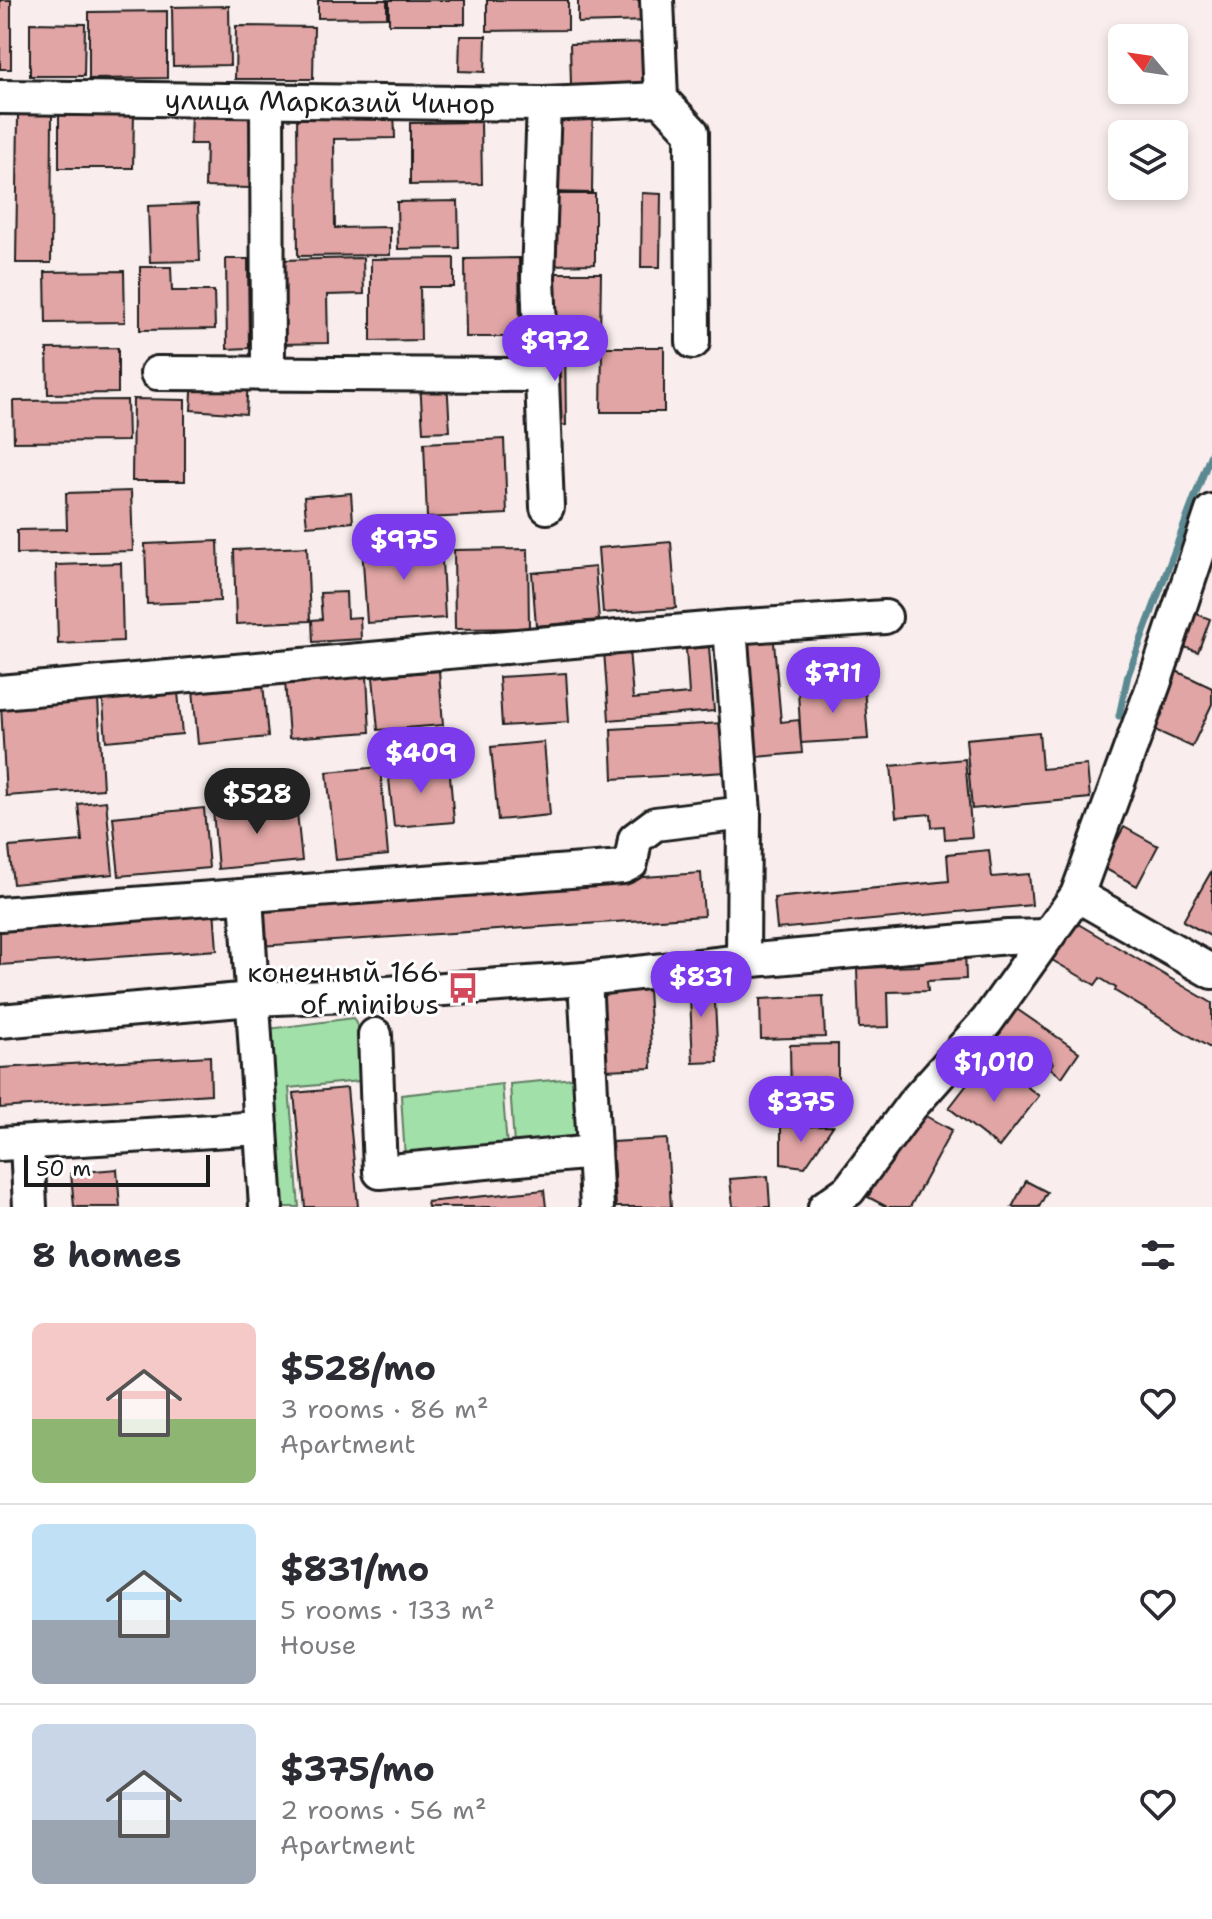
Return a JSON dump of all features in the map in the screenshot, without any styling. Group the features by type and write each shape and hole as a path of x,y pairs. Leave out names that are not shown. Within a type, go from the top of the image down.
{"street":[{"path":"657,0 661,99 692,132 693,342"},
{"name":"улица Марказий Чинор","path":"0,97 544,104 661,99"},
{"path":"267,102 268,372"},
{"path":"544,104 538,278 547,507"},
{"path":"157,373 540,375"},
{"path":"848,1201 912,1105 987,1021 1077,895 1155,681 1211,514"},
{"path":"0,692 739,626 885,617"},
{"path":"739,626 744,813 743,961"},
{"path":"0,914 623,867 631,863 635,839 655,824 744,813"},
{"path":"1077,895 1212,972"},
{"path":"246,897 266,1207"},
{"path":"0,1021 252,999 585,979 743,961 1047,936"},
{"path":"585,979 597,1207"},
{"path":"375,1035 380,1172 594,1152"},
{"path":"30,1207 13,1144 261,1128"}],"green space":[{"path":"353,1018 359,1029 359,1081 289,1088 299,1207 281,1207 268,1029"},
{"path":"574,1078 578,1139 514,1146 510,1084"},
{"path":"502,1084 507,1147 405,1159 401,1095"}],"building":[{"path":"0,0 11,0 11,69 0,69"},
{"path":"318,0 387,0 387,17 318,18"},
{"path":"389,0 465,0 465,24 389,24"},
{"path":"487,0 568,0 568,30 487,31"},
{"path":"578,0 648,0 649,21 578,23"},
{"path":"229,6 230,65 173,66 172,7"},
{"path":"167,11 167,78 89,79 89,12"},
{"path":"30,23 85,24 84,76 30,76"},
{"path":"236,26 314,27 313,79 235,79"},
{"path":"460,36 486,36 485,72 459,71"},
{"path":"654,42 655,84 571,85 570,44"},
{"path":"394,109 395,138 334,139 335,228 390,227 390,255 298,256 297,110"},
{"path":"191,111 253,112 251,188 205,187 206,144 190,144"},
{"path":"59,112 134,112 133,168 59,168"},
{"path":"549,114 593,115 592,193 548,192"},
{"path":"18,115 52,115 51,263 16,263"},
{"path":"481,122 482,184 410,185 410,123"},
{"path":"642,193 661,194 660,267 641,267"},
{"path":"548,194 595,194 595,264 548,265"},
{"path":"458,201 459,248 398,249 397,202"},
{"path":"198,204 200,261 150,262 148,206"},
{"path":"363,258 364,294 327,295 328,343 282,344 281,260"},
{"path":"454,258 454,287 420,287 421,340 371,341 371,259"},
{"path":"519,258 520,337 466,337 465,259"},
{"path":"226,259 248,259 249,348 227,349"},
{"path":"140,267 171,267 172,291 214,291 215,329 140,330"},
{"path":"124,271 125,322 46,323 45,272"},
{"path":"544,273 601,273 600,337 543,336"},
{"path":"565,340 566,425 545,426 543,341"},
{"path":"602,347 664,347 664,412 601,412"},
{"path":"118,348 118,393 48,394 47,349"},
{"path":"193,375 248,379 246,414 191,410"},
{"path":"447,379 450,431 423,432 420,381"},
{"path":"133,399 185,400 185,481 132,481"},
{"path":"127,400 128,441 14,442 13,401"},
{"path":"504,439 507,514 427,518 424,443"},
{"path":"131,491 133,551 17,554 17,530 67,529 66,493"},
{"path":"351,493 353,522 307,526 304,497"},
{"path":"218,541 220,601 147,604 145,544"},
{"path":"441,541 445,618 367,623 362,546"},
{"path":"671,542 676,608 603,613 598,548"},
{"path":"307,547 310,621 236,624 234,550"},
{"path":"528,549 529,628 455,629 454,550"},
{"path":"121,563 123,641 58,644 56,565"},
{"path":"595,567 599,620 536,626 532,573"},
{"path":"346,592 347,618 360,617 361,639 313,642 312,620 322,619 320,593"},
{"path":"1189,611 1210,619 1198,652 1176,644"},
{"path":"773,631 781,722 799,720 802,753 756,757 745,633"},
{"path":"709,647 714,711 609,720 604,651 629,649 633,699 689,694 686,649"},
{"path":"1172,669 1212,688 1212,704 1192,747 1146,726"},
{"path":"439,671 443,725 378,730 373,677"},
{"path":"566,673 569,722 502,726 499,677"},
{"path":"367,676 370,732 289,738 285,681"},
{"path":"177,682 182,734 106,741 102,690"},
{"path":"263,683 268,737 198,744 193,690"},
{"path":"864,687 868,739 801,743 798,691"},
{"path":"98,699 103,789 6,796 1,705"},
{"path":"723,723 726,772 613,779 611,729"},
{"path":"1039,732 1042,769 1087,765 1090,798 972,809 966,739"},
{"path":"544,742 550,815 498,820 491,747"},
{"path":"965,759 972,837 945,839 944,826 932,827 931,814 896,817 891,766"},
{"path":"449,764 454,822 394,827 388,769"},
{"path":"380,767 388,855 336,860 327,772"},
{"path":"106,801 113,874 13,884 9,847 82,841 78,804"},
{"path":"296,802 302,861 218,869 213,810"},
{"path":"204,808 209,868 119,876 113,817"},
{"path":"1124,827 1158,846 1137,886 1102,867"},
{"path":"989,850 992,877 1029,874 1032,905 777,929 774,898 949,881 947,854"},
{"path":"701,873 704,916 260,946 257,904"},
{"path":"1212,873 1212,937 1183,921"},
{"path":"214,908 217,950 0,965 0,923"},
{"path":"1068,918 1212,1003 1212,1049 1115,991 1116,988 1100,978 1095,985 1045,956"},
{"path":"965,949 966,979 927,981 928,991 888,992 889,1027 859,1028 857,968 919,966 918,951"},
{"path":"714,983 718,1062 693,1063 690,997 669,998 668,985"},
{"path":"648,987 652,1068 605,1070 602,990"},
{"path":"823,996 825,1037 761,1039 760,999"},
{"path":"1005,1001 1079,1052 1062,1077 1050,1068 1053,1062 1026,1044 1015,1060 980,1037"},
{"path":"838,1044 838,1102 791,1103 790,1045"},
{"path":"210,1056 211,1094 0,1108 0,1068"},
{"path":"999,1065 1039,1096 999,1147 949,1108 976,1073 986,1081"},
{"path":"347,1088 358,1207 305,1207 294,1093"},
{"path":"915,1110 952,1130 910,1207 887,1207 868,1197"},
{"path":"833,1126 805,1167 781,1164 781,1127"},
{"path":"667,1139 671,1207 616,1207 612,1142"},
{"path":"117,1169 120,1207 74,1207 71,1173"},
{"path":"768,1176 770,1207 733,1207 730,1179"},
{"path":"1026,1181 1047,1192 1039,1207 1012,1207"},
{"path":"544,1190 546,1207 428,1207 427,1202"}],"waterway":[{"path":"1119,716 1128,675 1212,451"}],"place":[{"name":"конечный 166 of minibus","path":"463,988"}]}
